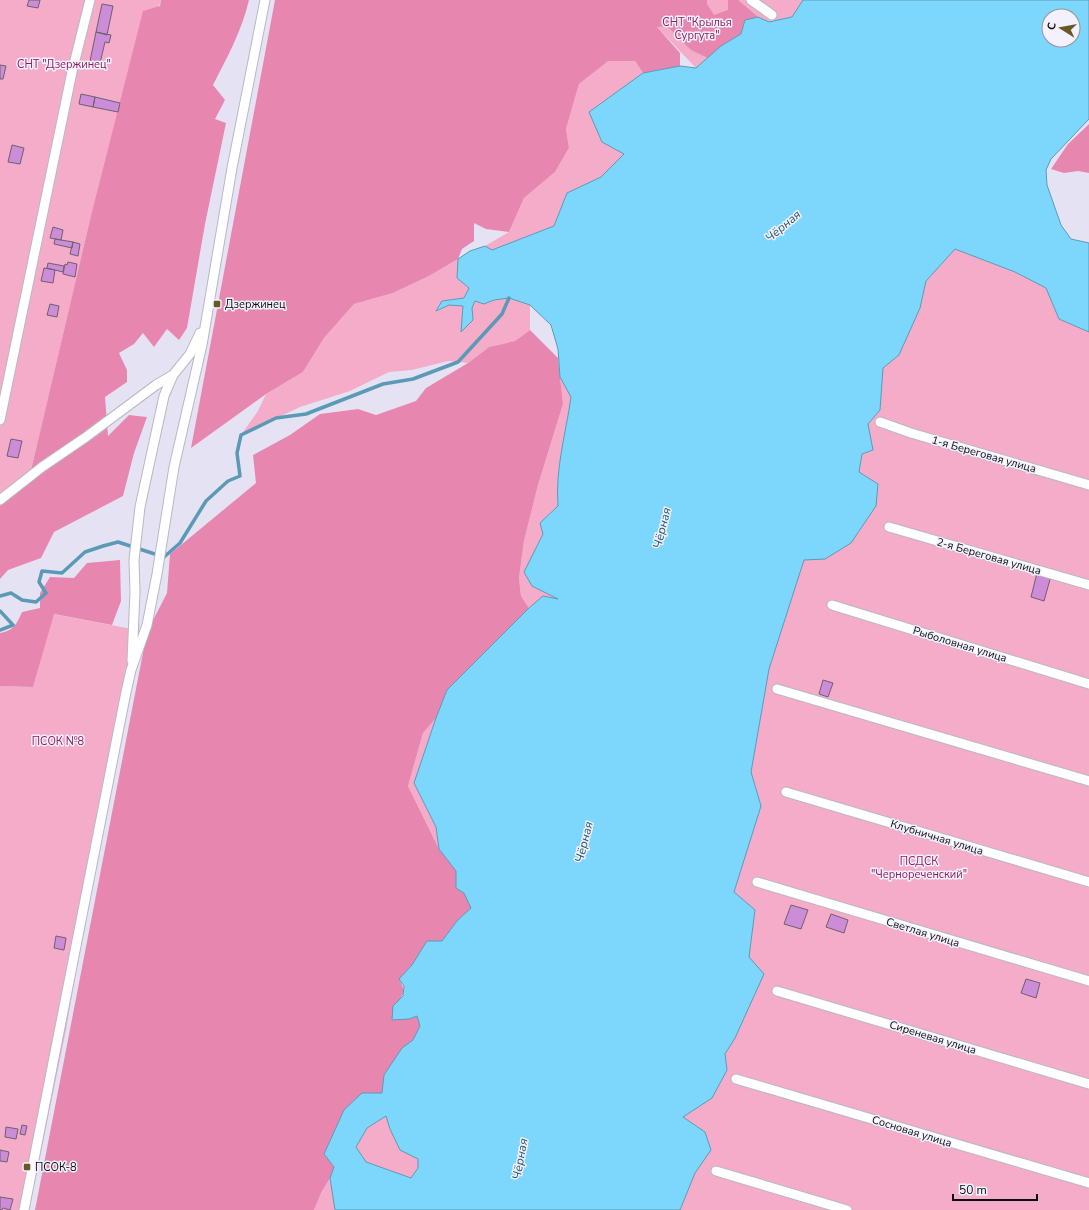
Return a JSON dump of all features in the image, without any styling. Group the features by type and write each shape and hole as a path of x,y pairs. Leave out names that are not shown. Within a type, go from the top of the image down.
{"street":[{"path":"0,420 72,72 90,0"},
{"path":"131,670 147,626 174,467 202,345 265,0"},
{"path":"751,0 772,15"},
{"path":"24,1210 131,670 135,592 134,560 138,523 164,396 173,375 190,354 206,319"},
{"path":"0,500 42,467 86,437 156,385 173,375"},
{"name":"1-я Береговая улица","path":"880,422 911,433 1089,485"},
{"name":"2-я Береговая улица","path":"889,527 1089,585"},
{"name":"Рыболовная улица","path":"832,605 1089,684"},
{"path":"777,689 1089,781"},
{"name":"Клубничная улица","path":"786,792 1089,882"},
{"name":"Светлая улица","path":"757,882 1089,981"},
{"name":"Сиреневая улица","path":"777,991 1089,1084"},
{"name":"Сосновая улица","path":"736,1079 1089,1183"},
{"path":"716,1171 847,1210"}],"green space":[{"name":"СНТ \"Дзержинец\"","path":"0,0 161,0 89,224 28,483 0,506"},
{"path":"161,0 249,0 238,33 213,85 225,100 215,119 226,123 205,224 187,328 179,340 167,329 154,347 143,333 134,344 119,353 127,370 127,382 105,397 108,436 129,415 147,417 134,453 123,496 54,532 41,558 8,570 0,579 0,506 28,483 89,224 143,11 160,6"},
{"path":"275,0 707,0 707,4 714,15 728,10 728,0 738,0 758,17 745,20 741,34 721,46 708,58 691,50 667,26 657,27 680,53 680,66 643,73 635,61 608,61 579,84 566,129 569,148 555,172 524,198 509,232 486,229 474,223 474,241 462,249 458,259 429,276 393,293 354,304 324,338 303,372 266,394 191,448"},
{"name":"CНТ \"Крылья Сургута\"","path":"648,0 803,0 792,17 769,22 758,17 696,68 657,27"},
{"path":"608,60 635,61 643,73 589,112 625,154 601,177 567,193 554,226 492,250 485,246 509,232 524,198 555,172 569,148 566,129 579,84"},
{"path":"1089,124 1089,173 1078,171 1064,173 1051,169 1068,144"},
{"name":"ПСДСК \"Чернореченский\"","path":"955,249 1015,272 1046,288 1059,319 1089,332 1089,1210 680,1210 695,1173 710,1150 705,1132 683,1117 727,1070 725,1054 735,1038 749,957 755,910 734,892 761,806 751,772 769,669 804,559 825,559 878,484 859,472 862,454 873,450 868,424 880,410 883,368 899,355 920,308 926,281"},
{"path":"458,259 457,278 469,288 464,298 442,301 437,311 449,305 463,306 462,331 473,320 472,308 475,301 484,304 494,300 509,298 530,305 530,330 515,341 489,347 468,363 448,361 412,370 389,372 350,391 300,407 241,435 258,411 266,394 303,372 324,338 354,304 393,293 429,276"},
{"path":"530,330 558,358 563,404 538,485 524,541 519,578 521,596 529,608 447,690 436,718 423,733 408,786 439,849 456,871 456,888 464,893 471,908 457,921 442,941 427,941 412,965 399,979 403,987 403,994 394,1006 409,1019 418,1016 420,1026 413,1040 402,1049 384,1075 382,1093 362,1093 344,1110 324,1154 334,1167 314,1210 35,1210 147,632 167,593 170,554 256,483 253,455 290,435 320,414 358,409 376,415 416,401 426,388 468,363 489,347 515,341"},
{"path":"560,377 571,397 559,465 557,492 558,506 540,523 543,534 535,549 560,600 543,596 529,608 521,596 519,578 524,541 538,485 563,404"},
{"path":"120,560 121,601 112,625 54,614 33,687 0,686 0,633 11,629 22,612 40,608 40,593 50,577 74,578 87,563"},
{"name":"ПСОК №8","path":"53,614 137,630 105,803 66,1030 29,1210 0,1210 0,686 33,687"},
{"path":"436,718 414,783 436,827 439,849 408,786 423,733"},
{"path":"386,1116 390,1129 418,1159 418,1168 411,1178 366,1162 356,1147 367,1128"},
{"path":"330,1178 335,1210 314,1210 321,1193"}],"water":[{"name":"Чёрная","path":"803,0 1089,0 1089,119 1051,159 1046,170 1047,185 1061,225 1071,239 1089,243 1089,332 1059,319 1046,288 1015,272 955,249 926,281 920,308 899,355 883,368 880,410 868,424 873,450 862,454 859,472 878,484 876,506 851,543 825,559 804,560 769,669 751,772 761,806 734,892 755,910 749,957 764,974 735,1038 725,1054 727,1070 712,1098 683,1117 705,1132 711,1150 695,1173 680,1210 335,1210 330,1178 334,1167 324,1154 344,1110 362,1093 382,1093 384,1075 402,1048 413,1040 420,1026 417,1016 409,1019 392,1020 393,1006 403,996 404,986 399,979 412,965 427,941 442,941 457,921 471,908 464,893 456,888 456,871 439,849 436,827 414,783 436,718 447,690 529,608 543,596 558,599 532,586 524,572 543,534 540,523 558,506 557,492 559,465 571,397 560,377 558,349 551,325 530,305 509,298 494,300 484,304 475,301 472,308 473,320 461,332 463,306 449,305 436,311 442,301 464,298 469,288 457,278 458,259 470,251 485,246 492,250 554,226 567,193 601,177 624,154 602,142 589,112 643,73 680,66 696,68 721,46 741,34 745,20 758,17 769,22 792,17","holes":["386,1116 390,1129 400,1150 418,1159 418,1168 411,1178 366,1162 356,1147 367,1128"]}],"building":[{"path":"29,0 40,0 38,8 27,6"},
{"path":"102,4 113,6 107,35 96,32"},
{"path":"96,32 111,35 109,43 105,42 100,63 90,61"},
{"path":"0,65 6,66 3,79 0,79"},
{"path":"81,94 95,97 93,107 79,104"},
{"path":"95,97 120,103 118,112 93,107"},
{"path":"12,145 24,148 20,164 8,162"},
{"path":"53,227 63,230 61,240 50,238"},
{"path":"55,239 73,242 72,248 54,244"},
{"path":"73,242 80,244 78,256 70,254"},
{"path":"68,262 77,264 75,277 63,274 65,264 67,265"},
{"path":"48,263 64,266 63,272 47,268"},
{"path":"44,268 55,270 53,283 41,281"},
{"path":"50,304 59,306 57,317 47,315"},
{"path":"11,439 22,441 18,458 7,456"},
{"path":"1037,573 1051,576 1044,601 1031,597"},
{"path":"823,680 833,683 828,697 819,694"},
{"path":"791,905 808,910 801,929 784,924"},
{"path":"831,914 848,920 844,933 826,927"},
{"path":"56,936 66,938 64,950 54,948"},
{"path":"1026,979 1040,983 1036,998 1021,993"},
{"path":"22,1125 27,1126 25,1135 20,1134"},
{"path":"6,1127 18,1129 16,1139 5,1137"},
{"path":"0,1150 9,1152 7,1162 0,1161"},
{"path":"0,1197 13,1199 10,1210 3,1208 0,1210"}],"waterway":[{"path":"0,596 11,593 22,600 36,602 46,593 39,582 42,571 62,573 85,552 118,542 164,557 180,543 206,501 228,481 240,476 237,453 241,435 276,418 306,414 383,384 413,379 458,362 502,314 509,298"},
{"path":"0,611 13,625 0,630"}],"place":[{"name":"Дзержинец","path":"217,304"},
{"name":"ПСОК-8","path":"27,1167"}]}
